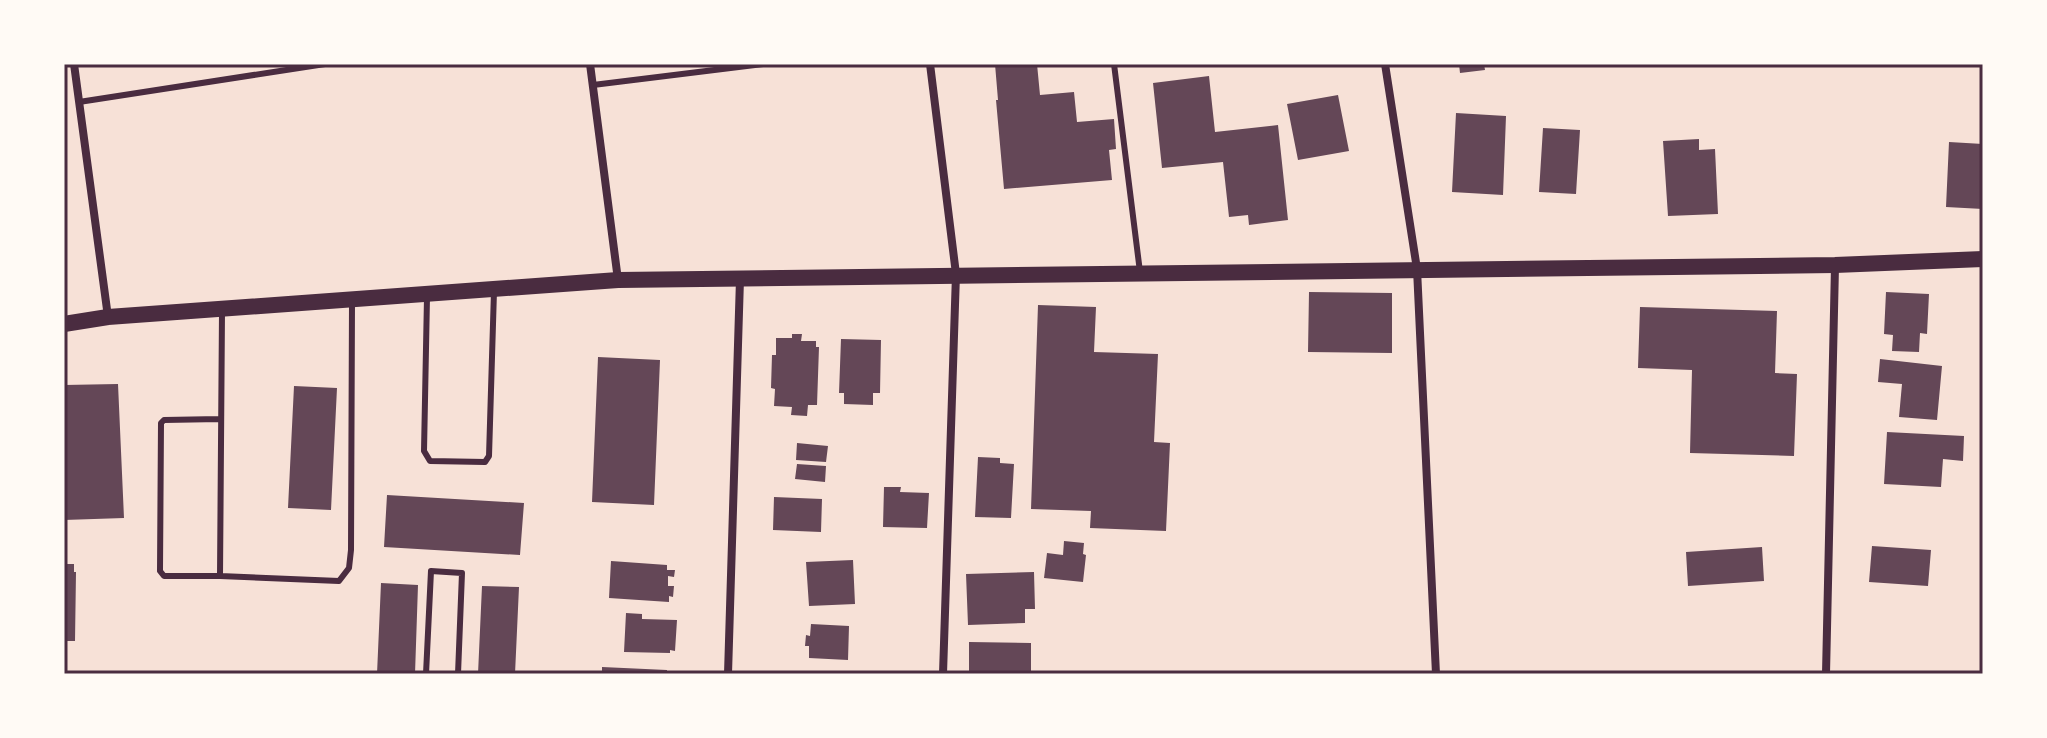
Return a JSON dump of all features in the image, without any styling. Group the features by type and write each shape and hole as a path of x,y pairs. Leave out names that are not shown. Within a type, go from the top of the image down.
{"main road":[{"path":"64,324 108,317 618,280 1835,265 1983,259"}],"street":[{"path":"74,64 108,317"},
{"path":"590,64 618,280"},
{"path":"930,64 956,274 943,674"},
{"path":"1385,64 1417,269 1436,674"},
{"path":"1826,674 1835,265"},
{"path":"728,674 740,279"}],"lane":[{"path":"79,102 325,64"},
{"path":"593,85 763,64"},
{"path":"1114,64 1140,272"},
{"path":"427,294 424,451 430,461 485,462 489,456 494,289"},
{"path":"220,419 164,420 161,423 160,571 164,576 339,581 349,568 351,550 352,299"},
{"path":"220,576 222,309"},
{"path":"426,674 431,571 462,573 458,674"}],"building":[{"path":"995,64 1037,64 1040,95 1074,92 1077,122 1114,119 1116,149 1109,150 1112,180 1004,189"},
{"path":"1459,64 1484,64 1485,70 1460,73"},
{"path":"1209,76 1215,132 1278,125 1288,220 1249,225 1248,215 1229,217 1223,162 1162,168 1153,83"},
{"path":"1338,95 1349,151 1298,160 1287,104"},
{"path":"1456,113 1506,116 1503,195 1452,192"},
{"path":"1543,128 1580,130 1576,194 1539,192"},
{"path":"1699,139 1699,150 1715,149 1718,214 1668,216 1663,141"},
{"path":"1949,142 1983,144 1983,209 1946,207"},
{"path":"1309,292 1392,293 1392,353 1308,352"},
{"path":"1886,292 1929,294 1927,334 1920,333 1919,352 1892,351 1893,335 1884,334"},
{"path":"1038,305 1096,307 1094,352 1158,354 1154,442 1170,443 1166,531 1090,528 1091,511 1031,509"},
{"path":"1640,307 1777,311 1775,373 1797,374 1794,456 1690,453 1692,370 1638,368"},
{"path":"792,334 802,334 801,341 816,341 816,347 819,347 817,405 808,405 807,416 791,415 792,407 774,406 775,389 771,388 776,338 792,338"},
{"path":"841,339 881,340 880,393 873,393 873,405 844,404 844,393 839,393"},
{"path":"598,357 660,360 654,505 592,502"},
{"path":"1880,359 1942,366 1937,420 1899,417 1902,384 1878,382"},
{"path":"118,384 124,518 64,520 64,385"},
{"path":"294,386 337,388 331,510 288,508"},
{"path":"1887,432 1964,436 1963,461 1943,459 1941,487 1884,484"},
{"path":"797,443 828,446 826,462 796,460"},
{"path":"978,457 1000,458 1000,463 1014,464 1011,518 975,517"},
{"path":"797,464 826,466 825,482 795,479"},
{"path":"884,487 901,487 900,492 929,493 927,528 883,527"},
{"path":"387,495 524,503 520,555 384,547"},
{"path":"774,497 822,499 821,532 773,530"},
{"path":"1064,541 1084,543 1083,582 1044,578 1047,553 1063,555"},
{"path":"1872,546 1931,550 1928,586 1869,582"},
{"path":"1762,547 1764,581 1688,586 1686,552"},
{"path":"853,560 855,604 809,606 806,562"},
{"path":"611,561 667,565 667,570 675,570 674,577 668,576 668,586 674,586 673,597 669,596 669,602 609,598"},
{"path":"64,564 74,564 76,572 75,641 64,641"},
{"path":"1034,572 1035,609 1025,609 1025,623 968,625 966,574"},
{"path":"381,583 418,585 415,674 377,674"},
{"path":"482,586 519,587 515,674 478,674"},
{"path":"626,613 642,614 642,619 677,620 675,651 624,652"},
{"path":"811,624 849,626 848,660 809,658 809,646 805,646"},
{"path":"969,642 1031,643 1031,674 969,674"},
{"path":"602,667 667,670 667,674 602,674"}]}
